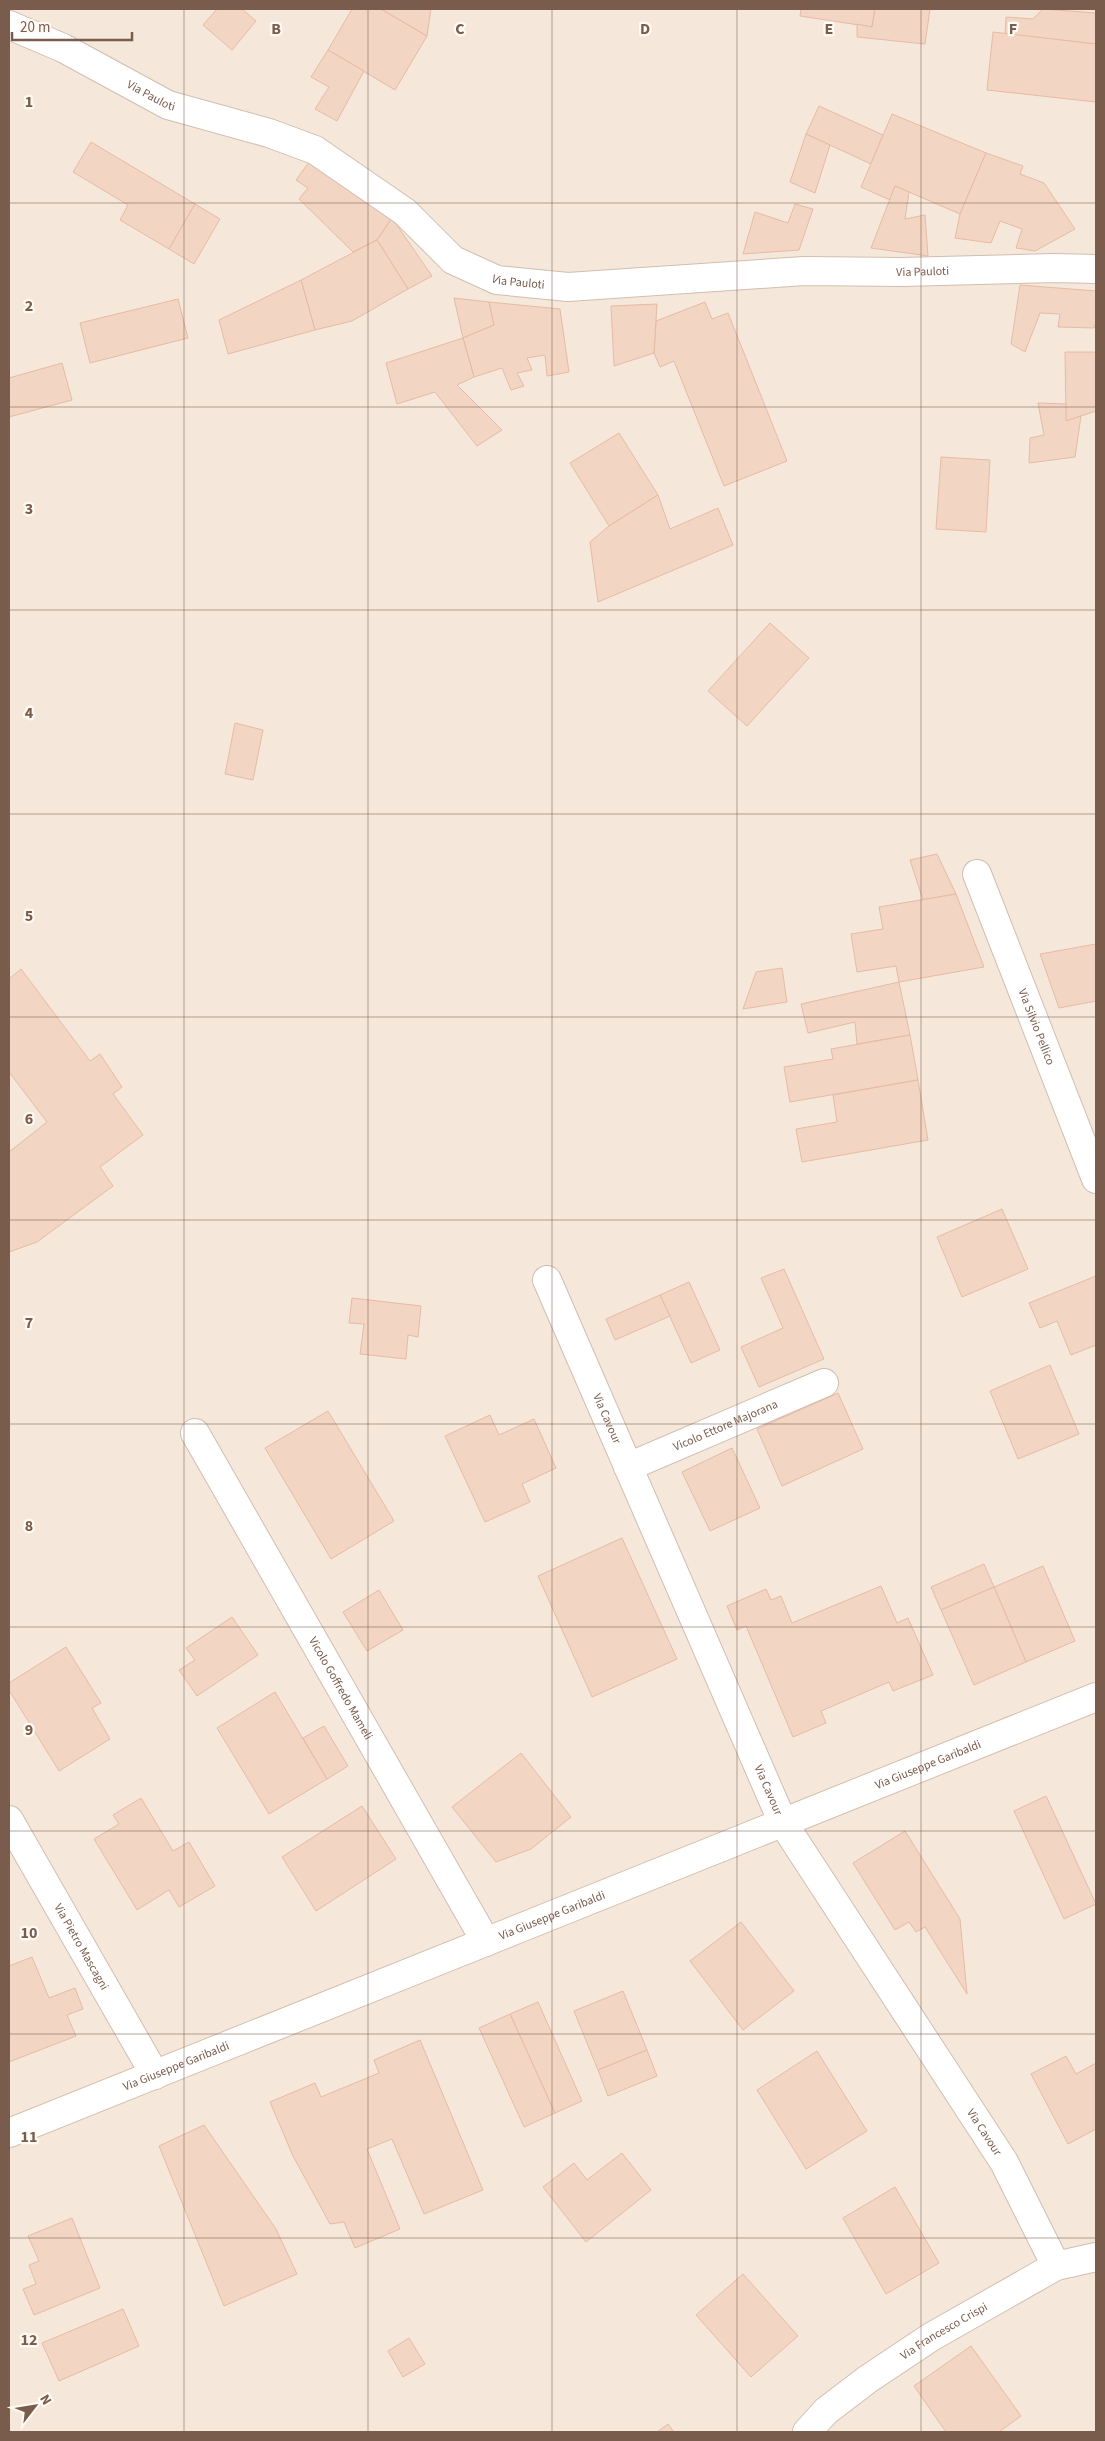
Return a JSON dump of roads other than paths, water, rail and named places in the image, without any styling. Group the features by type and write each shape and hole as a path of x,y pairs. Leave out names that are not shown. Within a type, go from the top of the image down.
{"street":[{"name":"Via Pauloti","path":"9,26 63,48 168,105 269,133 315,150 405,212 454,260 497,280 568,287 804,271 902,272 1054,268 1096,269"},
{"name":"Via Silvio Pellico","path":"977,874 1096,1178"},
{"name":"Via Cavour","path":"547,1280 783,1823 1004,2162 1056,2266"},
{"name":"Vicolo Ettore Majorana","path":"628,1467 824,1383"},
{"name":"Vicolo Goffredo Mameli","path":"195,1433 486,1942"},
{"name":"Via Giuseppe Garibaldi","path":"9,2133 1096,1697"},
{"name":"Via Pietro Mascagni","path":"9,1820 155,2074"},
{"name":"Via Francesco Crispi","path":"807,2432 826,2411 930,2337 1056,2266 1096,2257"}]}
